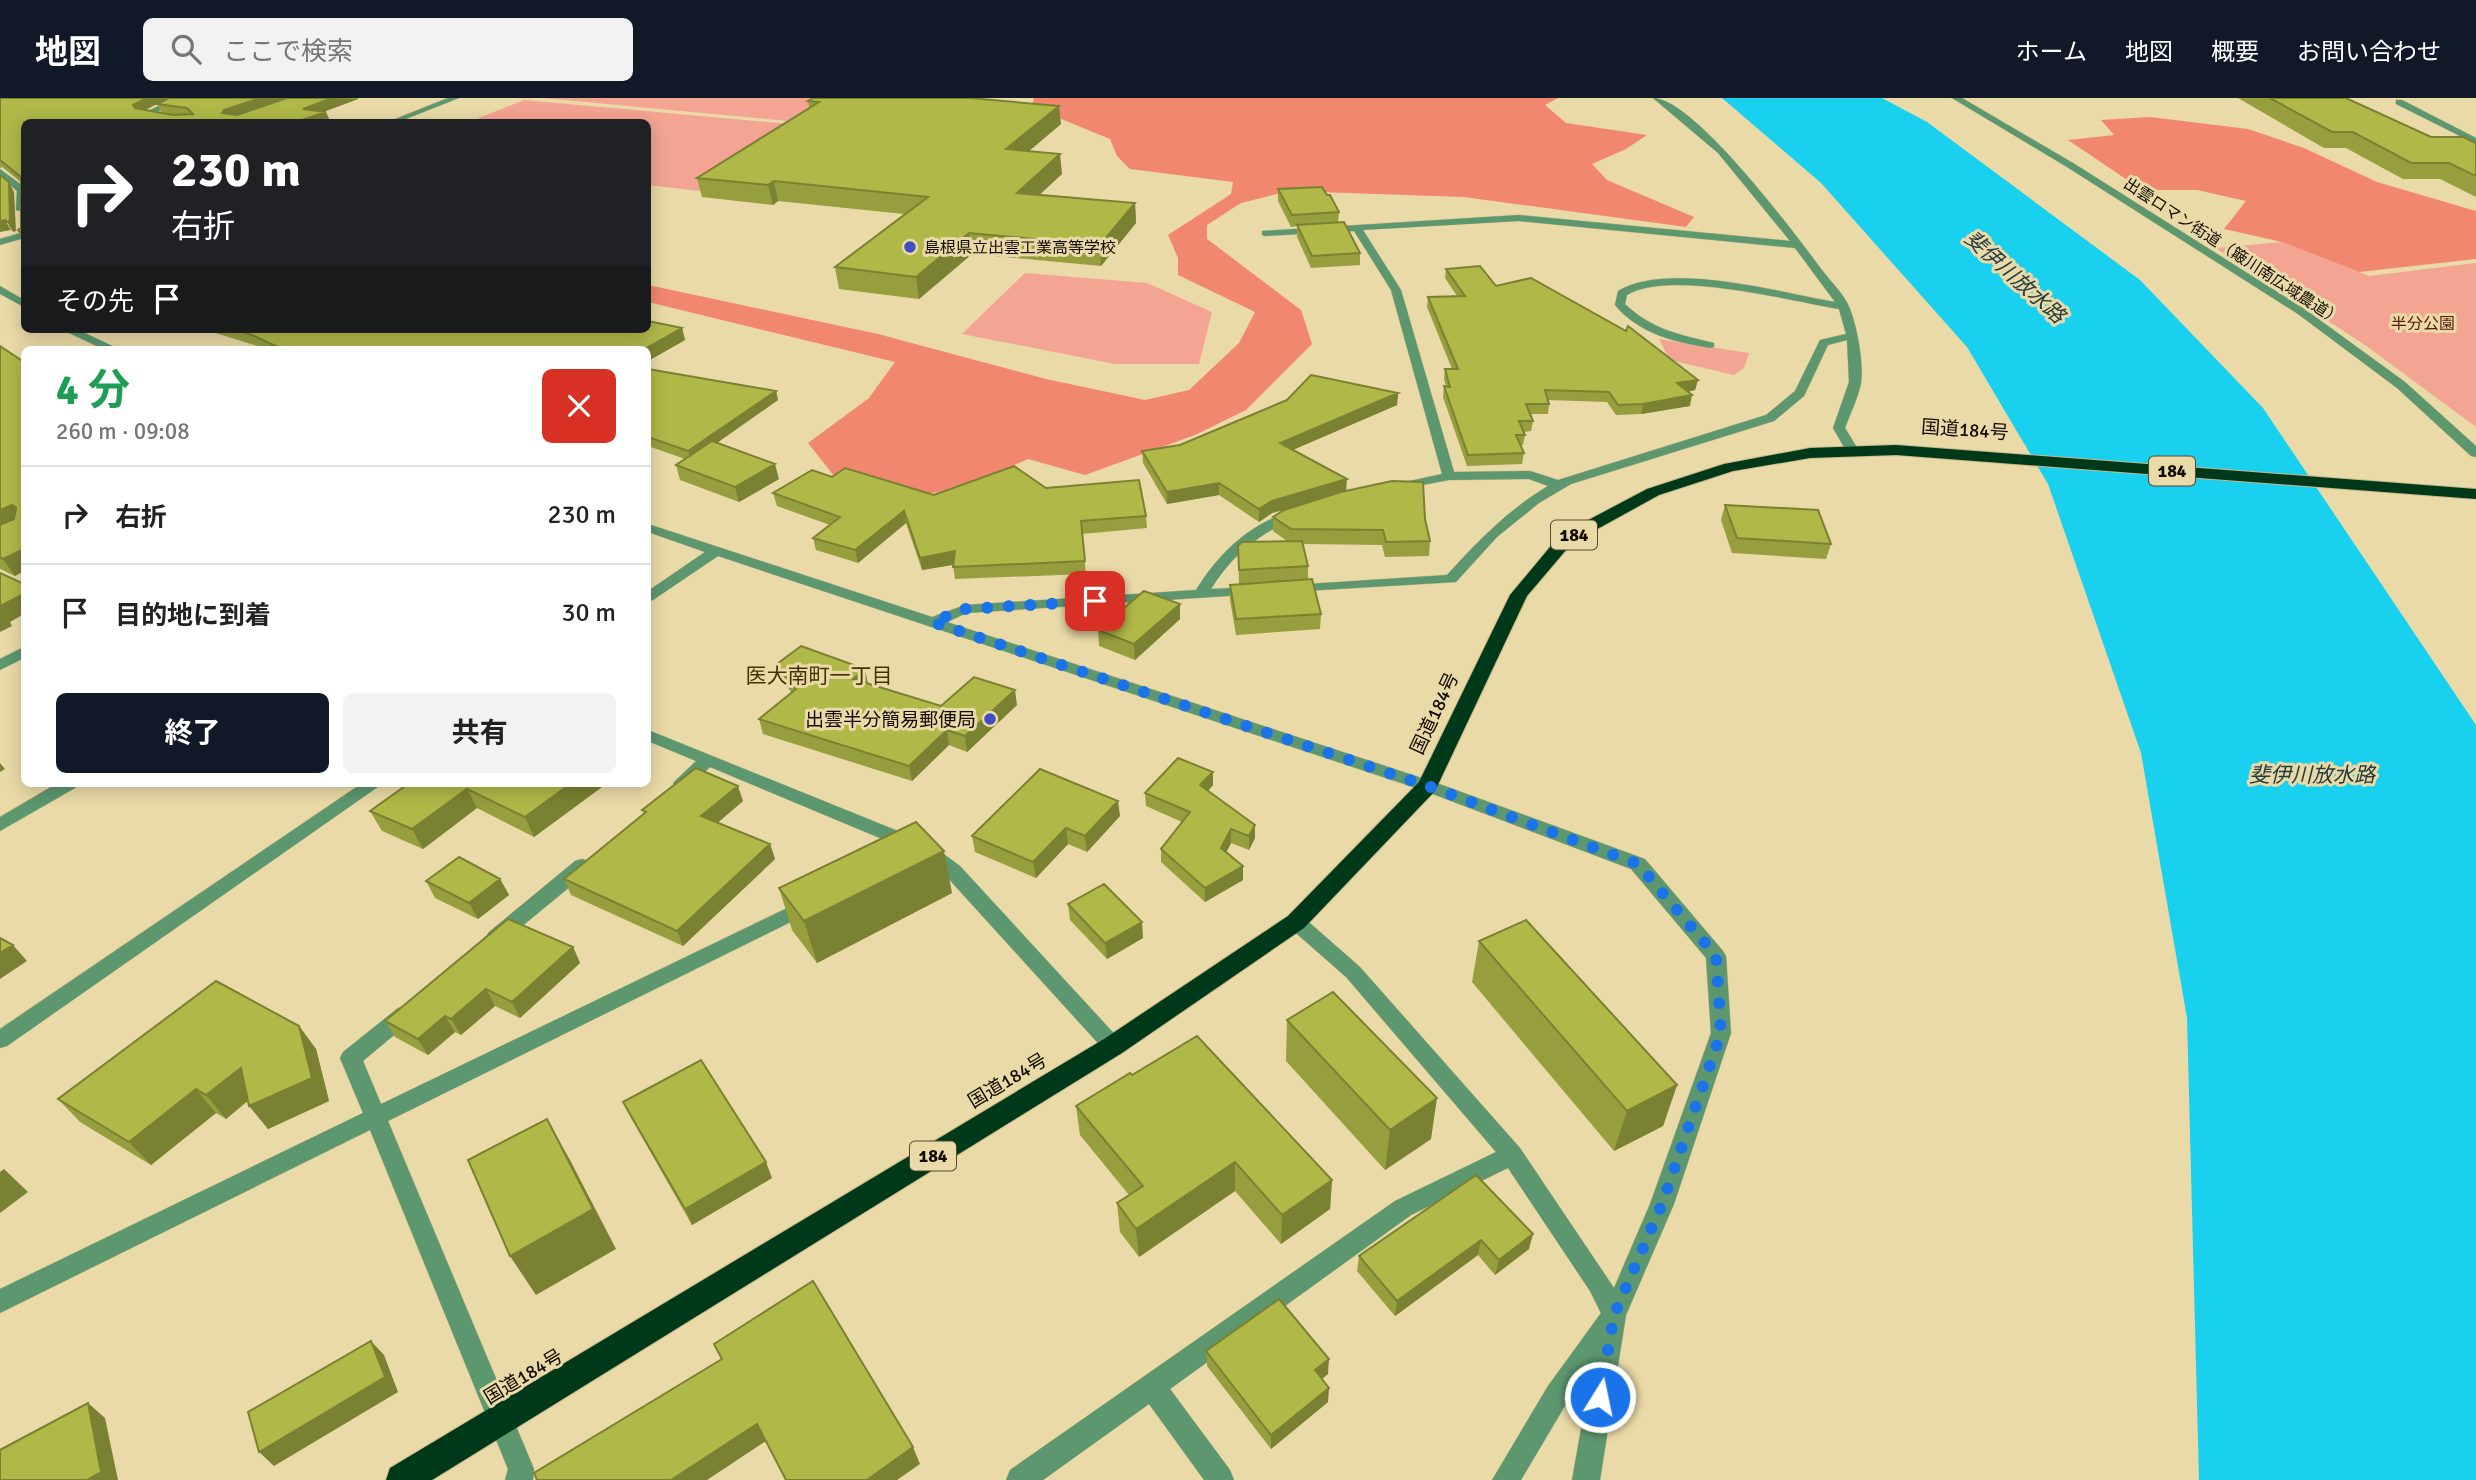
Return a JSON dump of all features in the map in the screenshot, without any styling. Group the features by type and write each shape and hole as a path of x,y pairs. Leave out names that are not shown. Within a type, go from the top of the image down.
{"highway":[{"name":"国道184号","path":"402,1480 1113,1046 1296,922 1428,786 1519,595 1566,539 1653,492 1730,467 1810,453 1896,450 2476,494"}],"street":[{"path":"171,119 144,115 181,98"},
{"path":"400,119 454,98"},
{"path":"1657,98 1692,124 1721,151 1798,245 1844,307 1852,336 1855,382 1839,428 1853,451"},
{"name":"出雲ロマン街道（簸川南広域農道）","path":"1956,98 2070,165 2302,312 2401,385 2476,453"},
{"path":"2399,102 2476,141"},
{"path":"0,172 21,188"},
{"path":"1265,233 1519,218 1798,245"},
{"path":"1357,228 1396,289 1449,476"},
{"path":"0,242 21,229"},
{"path":"1710,345 1671,338 1634,320 1620,305 1622,293 1635,285 1671,282 1844,307"},
{"path":"4,288 21,302"},
{"path":"76,333 107,346"},
{"path":"932,622 965,609 1451,579 1492,534 1534,500 1559,485 1642,456 1770,418 1789,404 1805,386 1815,355 1824,342 1852,336"},
{"path":"1387,490 1449,476 1531,475 1559,485"},
{"path":"1200,595 1208,579 1249,537 1278,519 1301,512"},
{"path":"651,529 1428,786 1638,864 1716,956 1721,1033 1662,1204 1614,1315 1557,1395 1506,1480"},
{"path":"651,595 717,550"},
{"path":"0,665 21,654"},
{"path":"651,736 924,849 953,871 1113,1046"},
{"path":"666,796 708,760"},
{"path":"0,825 64,787"},
{"path":"0,1040 369,787"},
{"path":"899,861 924,849"},
{"path":"477,953 593,857"},
{"path":"0,1301 824,897"},
{"path":"1296,922 1353,972 1512,1155 1600,1283 1614,1315 1586,1480"},
{"path":"425,997 351,1058 521,1469 519,1480"},
{"path":"1020,1480 1403,1208 1512,1155"},
{"path":"1152,1386 1220,1480"}],"green space":[{"path":"543,98 825,98 788,121"},
{"path":"524,100 822,127 717,193 651,185 651,119 476,119"},
{"name":"半分公園","path":"2282,242 2369,276 2476,263 2476,427 2365,345 2216,248"},
{"path":"1025,273 1147,283 1212,312 1199,364 1115,364 962,334"},
{"path":"1659,339 1749,353 1744,368 1734,375 1670,360"}],"shaded area":[{"path":"1034,98 1558,98 1545,105 1566,123 1647,135 1626,149 1592,164 1607,180 1694,217 1686,227 1464,197 1289,191 1241,203 1207,225 1207,239 1301,310 1312,344 1246,410 1195,435 1085,475 1028,459 955,491 916,494 834,476 808,443 869,398 895,362 651,303 651,286 878,334 1046,379 1145,400 1189,390 1239,343 1255,312 1178,275 1178,258 1168,235 1231,194 1233,182 1130,169 1117,156 1110,139 1032,107"},
{"path":"2150,117 2248,129 2304,148 2377,182 2476,211 2476,259 2359,272 2282,242 2224,229 2246,201 2197,190 2142,190 2068,140 2114,135 2101,120"}],"water":[{"name":"斐伊川放水路","path":"1722,98 1882,98 1927,122 2140,280 2263,408 2476,725 2476,1480 2199,1480 2187,1018 2141,753 2048,484 1967,347 1821,183"}],"building":[{"path":"0,98 147,98 133,105 135,108 173,115 193,114 187,108 157,104 169,98 260,98 222,113 237,115 287,98 332,98 303,109 326,112 305,119 21,119 21,177 0,160"},
{"path":"813,98 970,98 1059,106 1006,149 1060,154 1017,193 1135,203 1100,245 969,233 916,277 835,267 928,197 774,181 768,185 697,178 819,102 808,101"},
{"path":"2270,98 2346,98 2431,137 2463,137 2476,143 2476,176 2449,163 2411,163 2353,132 2332,132"},
{"path":"0,175 9,182 10,221 7,222 0,221"},
{"path":"1322,187 1327,195 1330,195 1339,212 1292,215 1278,189"},
{"path":"1344,222 1360,253 1312,256 1297,225"},
{"path":"1480,266 1496,286 1531,278 1626,331 1628,326 1698,380 1677,383 1692,395 1643,404 1618,405 1609,392 1545,390 1549,404 1526,404 1533,421 1519,421 1525,435 1516,435 1524,453 1468,455 1444,386 1450,387 1445,369 1458,369 1428,297 1465,296 1446,269"},
{"path":"651,322 682,328 650,346 275,346 246,333 651,333"},
{"path":"0,346 21,360 21,550 3,559 0,557 0,525 14,519 16,508 12,505 0,510"},
{"path":"651,370 776,391 688,451 651,438"},
{"path":"1311,375 1398,393 1280,443 1347,479 1272,501 1259,509 1219,483 1167,492 1142,451 1180,445 1287,400"},
{"path":"712,441 775,464 735,487 676,465"},
{"path":"1014,466 1046,488 1139,480 1146,516 1081,521 1085,561 953,567 955,551 920,558 904,511 855,550 813,538 840,517 773,493 812,470 832,477 845,468 934,495"},
{"path":"1392,481 1423,482 1425,519 1430,541 1386,542 1383,530 1291,529 1273,517 1284,510 1341,492"},
{"path":"1725,505 1818,510 1831,544 1737,538"},
{"path":"1302,541 1308,566 1239,570 1238,546 1242,542"},
{"path":"0,573 21,583 21,596 0,606"},
{"path":"1312,579 1321,614 1236,619 1230,585"},
{"path":"1144,591 1180,604 1134,644 1098,630"},
{"path":"801,646 865,669 853,679 941,706 974,677 1015,690 965,736 947,730 909,766 759,719 796,689 777,664"},
{"path":"1178,758 1213,772 1200,785 1255,825 1249,836 1231,829 1221,848 1243,866 1205,888 1161,849 1190,812 1145,793"},
{"path":"696,768 738,786 701,816 770,844 677,931 564,879 646,812 642,810"},
{"path":"1040,769 1118,801 1085,836 1066,828 1033,862 972,836"},
{"path":"404,787 566,787 525,817 467,789 412,829 370,811"},
{"path":"916,822 944,851 804,921 779,888"},
{"path":"459,857 500,879 469,903 426,881"},
{"path":"1104,884 1142,922 1105,943 1068,904"},
{"path":"508,919 573,947 512,1002 486,989 451,1019 445,1016 418,1039 385,1021"},
{"path":"1526,920 1677,1085 1627,1111 1479,941"},
{"path":"0,938 13,945 0,953"},
{"path":"216,981 299,1026 312,1078 249,1106 241,1068 206,1095 196,1089 129,1142 58,1099"},
{"path":"1333,992 1437,1098 1390,1130 1287,1020"},
{"path":"1197,1036 1332,1180 1282,1215 1235,1162 1136,1229 1117,1203 1143,1186 1076,1106"},
{"path":"701,1060 766,1162 685,1209 623,1102"},
{"path":"547,1119 593,1209 510,1256 468,1160"},
{"path":"1476,1175 1533,1234 1499,1260 1481,1240 1397,1301 1359,1256"},
{"path":"813,1281 913,1447 867,1480 786,1480 757,1424 671,1480 537,1480 534,1473 722,1359 714,1344"},
{"path":"1279,1299 1329,1359 1315,1370 1329,1388 1271,1435 1206,1351"},
{"path":"371,1341 385,1377 259,1452 248,1412"},
{"path":"88,1403 101,1472 87,1480 0,1480 0,1450"}],"place":[{"name":"島根県立出雲工業高等学校","path":"910,247"},
{"name":"出雲半分簡易郵便局","path":"990,719"}],"district":[{"name":"医大南町一丁目","path":"819,676"}],"route":[{"path":"1095,601 965,609 932,622 1428,786 1638,864 1716,956 1721,1033 1662,1204 1614,1315 1600,1397"}]}
